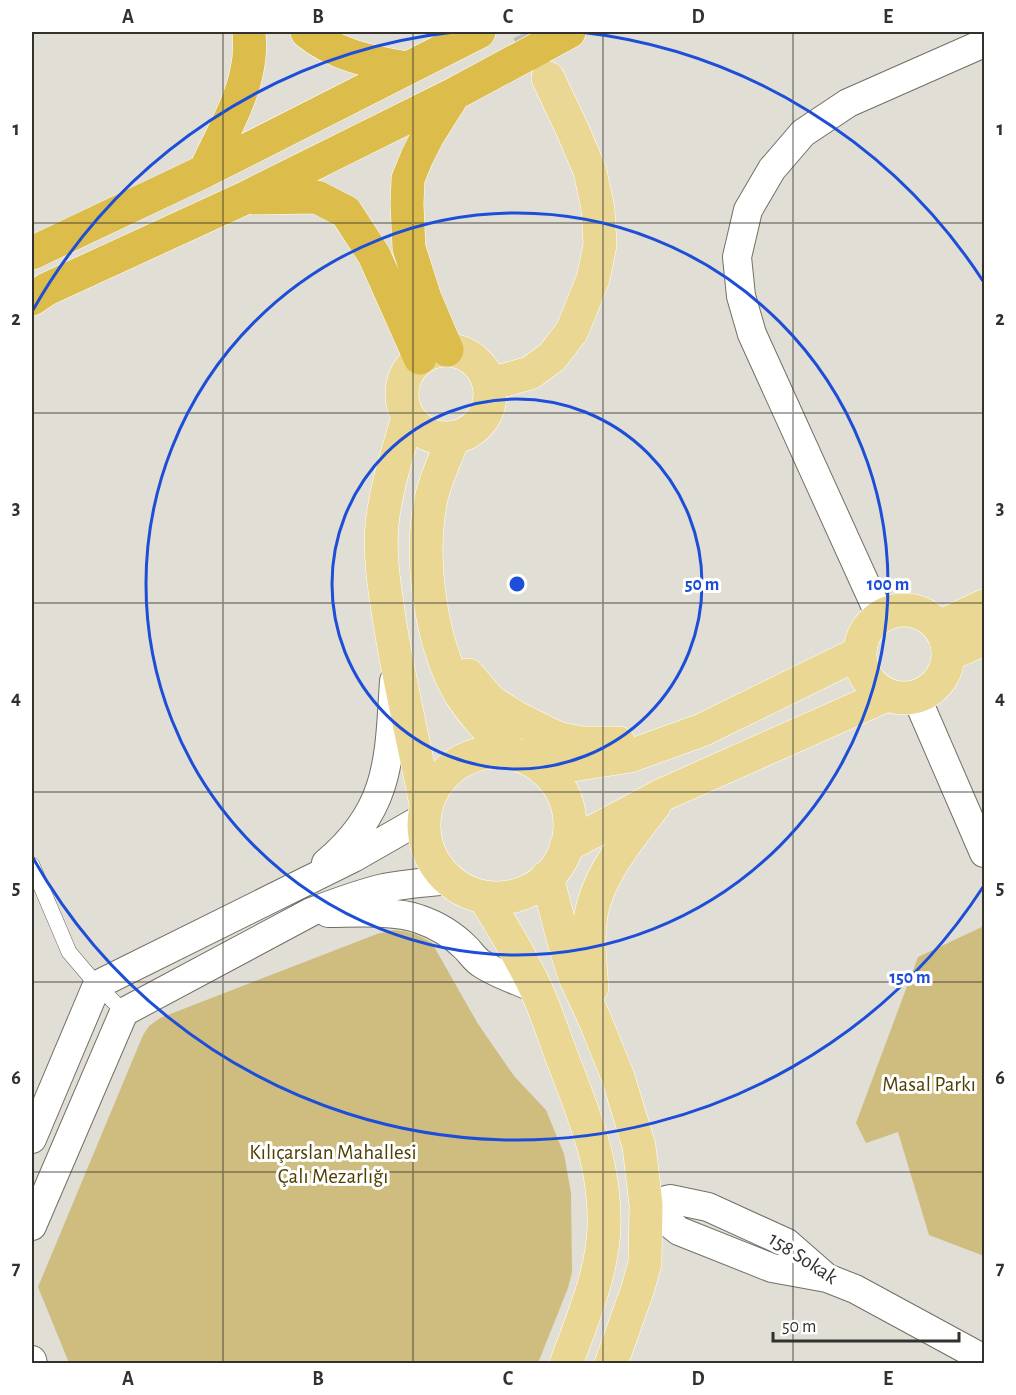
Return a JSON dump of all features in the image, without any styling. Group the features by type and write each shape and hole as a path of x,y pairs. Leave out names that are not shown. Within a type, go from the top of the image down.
{"highway":[{"path":"204,171 248,69 249,32"},
{"path":"307,32 317,40 342,52 370,62 407,68"},
{"path":"32,254 204,171 479,32"},
{"path":"32,299 46,290 245,198 454,94 569,32"},
{"path":"434,354 425,298 409,248 408,179 428,136 454,94"},
{"path":"245,198 317,197 346,212 434,354"}],"main road":[{"path":"490,384 530,373 552,357 566,340 572,331 593,279 600,246 598,209 590,171 548,78"},
{"path":"462,352 484,370 490,384 491,399 487,413 479,425 467,434 453,439 438,439 424,434 408,417 401,397 403,382 409,369 434,354 462,352"},
{"path":"408,417 388,487 382,525 381,555 395,657 424,811 423,829 429,853 442,874 461,889 484,897 509,898 532,889 551,874 564,853 570,829 567,804 556,782 543,768 519,754 496,751 473,755 452,766 436,783 424,811"},
{"path":"453,439 438,477 427,528 426,564 430,600 440,646 460,693 472,711 512,753"},
{"path":"943,641 984,606"},
{"path":"909,609 923,614 943,641 947,663 942,676 933,687 921,695 902,695 879,691 868,681 861,668 859,653 862,638 869,626 880,616 894,610 909,609"},
{"path":"943,641 984,639"},
{"path":"440,646 490,701 547,733 582,743 666,743"},
{"path":"543,768 630,756 702,730 859,653"},
{"path":"566,846 662,795 902,695"},
{"path":"595,1020 588,946 591,914 598,891 611,865 662,795"},
{"path":"547,877 575,976 618,1077 639,1146 646,1205 645,1263 612,1364"},
{"path":"484,897 507,932 536,989 589,1128 599,1164 604,1228 601,1256 591,1295 566,1364"},
{"path":"603,1198 646,1205"}],"street":[{"path":"880,616 752,334 741,296 738,257 748,210 772,169 803,133 848,103 984,43"},
{"path":"301,884 342,849 364,823 378,797 385,776 389,749 395,657"},
{"path":"902,695 984,853"},
{"path":"32,1139 97,985 353,858 424,811"},
{"path":"32,1226 124,1012 311,912 384,888 450,880"},
{"path":"311,912 387,914 419,918 450,934 480,963 536,989"},
{"name":"158 Sokak","path":"646,1205 679,1231 772,1268 827,1278 855,1289 981,1360"}],"lane":[{"path":"32,865 35,886 69,952 124,1012"}],"green space":[{"name":"Masal Parkı","path":"984,926 984,1256 929,1235 898,1132 866,1143 856,1123 918,957"},
{"name":"Kılıçarslan Mahallesi Çalı Mezarlığı","path":"394,930 414,934 432,943 478,1024 514,1076 546,1110 564,1154 571,1193 572,1272 568,1288 538,1363 69,1363 38,1287 143,1035 149,1026 160,1018 377,934"}],"tunnel":[{"path":"526,32 545,71"}]}
